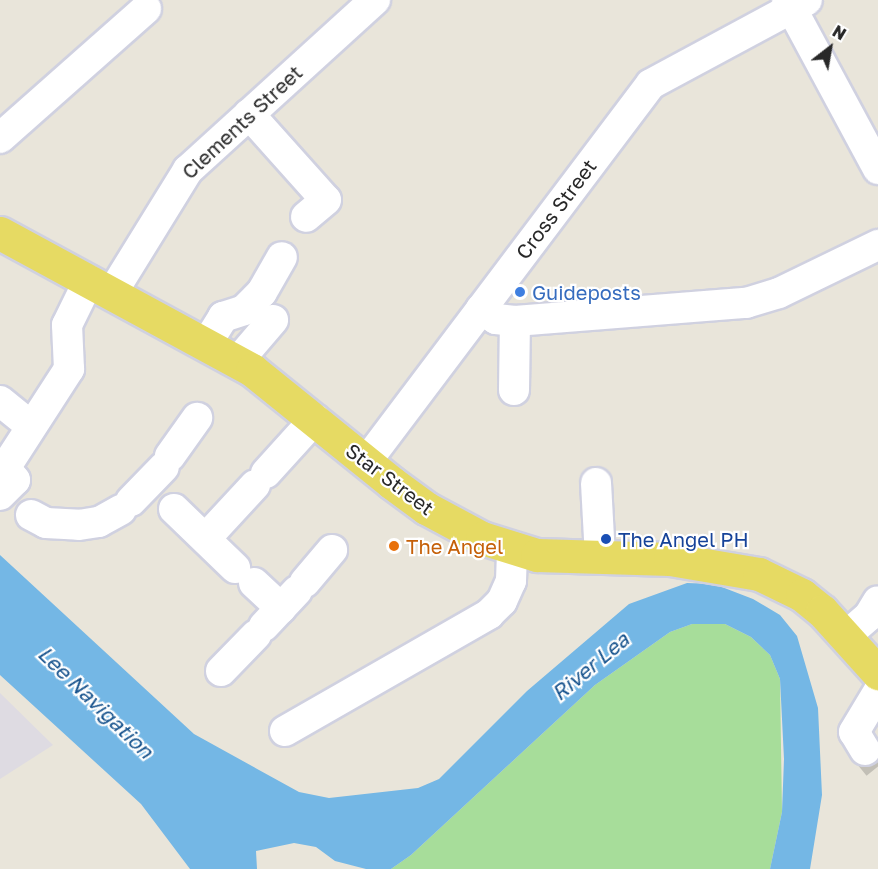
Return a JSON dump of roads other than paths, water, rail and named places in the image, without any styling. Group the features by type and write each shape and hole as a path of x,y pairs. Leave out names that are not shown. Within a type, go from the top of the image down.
{"main road":[{"name":"Star Street","path":"0,233 238,361 426,508 482,538 512,549 563,558 670,559 759,574 802,595 847,635 878,673"}],"street":[{"name":"Clements Street","path":"0,495 15,480 5,468 69,369 68,325 101,287 176,185 249,114 375,0"},
{"path":"795,3 878,169"},
{"name":"Cross Street","path":"366,462 651,84 795,3"},
{"path":"0,138 146,9"},
{"path":"249,114 326,200 306,217"},
{"path":"481,309 496,319 515,321 746,303 779,293 878,245"},
{"path":"207,343 223,316 244,310 262,292 282,257"},
{"path":"238,361 273,320"},
{"path":"514,390 515,321"},
{"path":"0,401 31,426"},
{"path":"31,515 46,524 79,525 99,522 152,489 197,418"},
{"path":"206,538 315,419"},
{"path":"596,483 600,558"},
{"path":"152,489 280,608"},
{"path":"285,731 489,614 502,601 511,581 512,549"},
{"path":"221,671 332,550"},
{"path":"847,635 869,616 878,601"},
{"path":"865,750 854,732 878,692"}],"water":[{"path":"0,555 194,734 299,792 329,798 418,788 439,779 527,691 629,604 687,583 714,584 753,599 780,615 797,636 818,708 822,795 810,869 770,869 782,812 784,759 780,679 770,655 751,637 725,624 692,624 670,632 595,685 411,855 391,869 366,869 335,861 316,847 294,843 256,851 257,869 190,869 141,804 0,675"}],"tunnel":[{"path":"865,750 878,766"}],"place":[{"name":"Guideposts","path":"520,292"},
{"name":"The Angel PH","path":"606,539"},
{"name":"The Angel","path":"394,546"}],"water label":[{"name":"River Lea","path":"590,666"},
{"name":"Lee Navigation","path":"96,702"}]}
